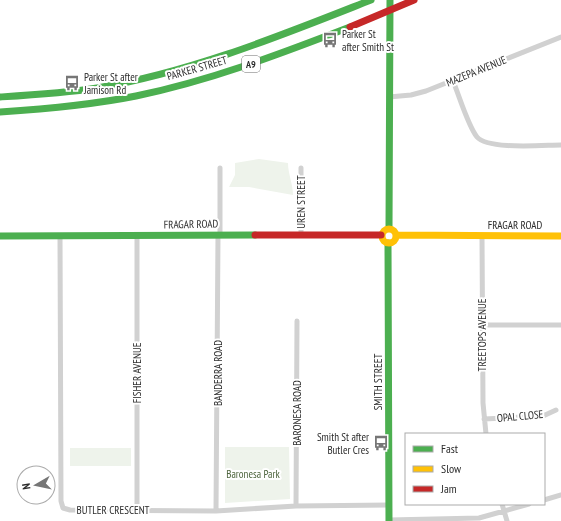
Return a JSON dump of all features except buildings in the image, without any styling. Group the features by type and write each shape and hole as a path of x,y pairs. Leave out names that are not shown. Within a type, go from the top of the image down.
{"main road":[{"name":"PARKER STREET","path":"0,98 75,92 146,79 234,53 371,0"},
{"path":"389,228 390,0"},
{"name":"PARKER STREET","path":"0,112 43,109 107,101 186,84 260,60 414,0"},
{"path":"389,228 394,230 396,236 393,242 388,243 383,240 382,235 383,231 389,228"},
{"name":"FRAGAR ROAD","path":"0,236 382,235"},
{"name":"FRAGAR ROAD","path":"396,236 561,236"},
{"name":"SMITH STREET","path":"388,243 389,521"}],"street":[{"name":"MAZEPA AVENUE","path":"389,97 411,95 453,81 561,37"},
{"path":"453,81 475,133 483,142 494,145 561,145"},
{"name":"BANDERRA ROAD","path":"216,511 220,168"},
{"name":"UREN STREET","path":"301,168 301,235"},
{"name":"BUTLER CRESCENT","path":"60,236 61,503 63,508 70,510 216,511 296,506 389,505"},
{"name":"FISHER AVENUE","path":"137,236 137,510"},
{"name":"TREETOPS AVENUE","path":"482,236 482,325 484,419 486,433"},
{"name":"BARONESA ROAD","path":"296,506 297,321"},
{"path":"482,325 561,325"},
{"name":"OPAL CLOSE","path":"484,419 543,416 556,410"},
{"path":"545,500 561,495"},
{"path":"502,505 507,521"},
{"path":"389,521 474,518 525,505"}],"green space":[{"path":"259,159 288,163 293,195 249,187 229,187 235,175 235,163"},
{"name":"Baronesa Park","path":"225,447 289,447 290,499 225,503"},
{"path":"70,448 131,448 131,466 70,466"}],"traffic: fast":[{"path":"0,97 61,93 97,88 167,72 236,51 371,0"},
{"path":"389,228 390,0"},
{"path":"0,112 85,104 163,90 244,66 350,27"},
{"path":"0,236 255,235"},
{"path":"388,243 389,521"}],"traffic: slow":[{"path":"386,229 392,229 396,233 396,236 396,239 392,243 386,243 382,239 382,233 386,229"},
{"path":"396,235 561,236"}],"traffic: jam":[{"path":"350,27 414,0"},
{"path":"255,235 381,235"}],"place":[{"name":"Parker St after Smith St","path":"330,40"},
{"name":"Parker St after Jamison Rd","path":"72,83"},
{"name":"Smith St after Butler Cres","path":"381,443"}]}
